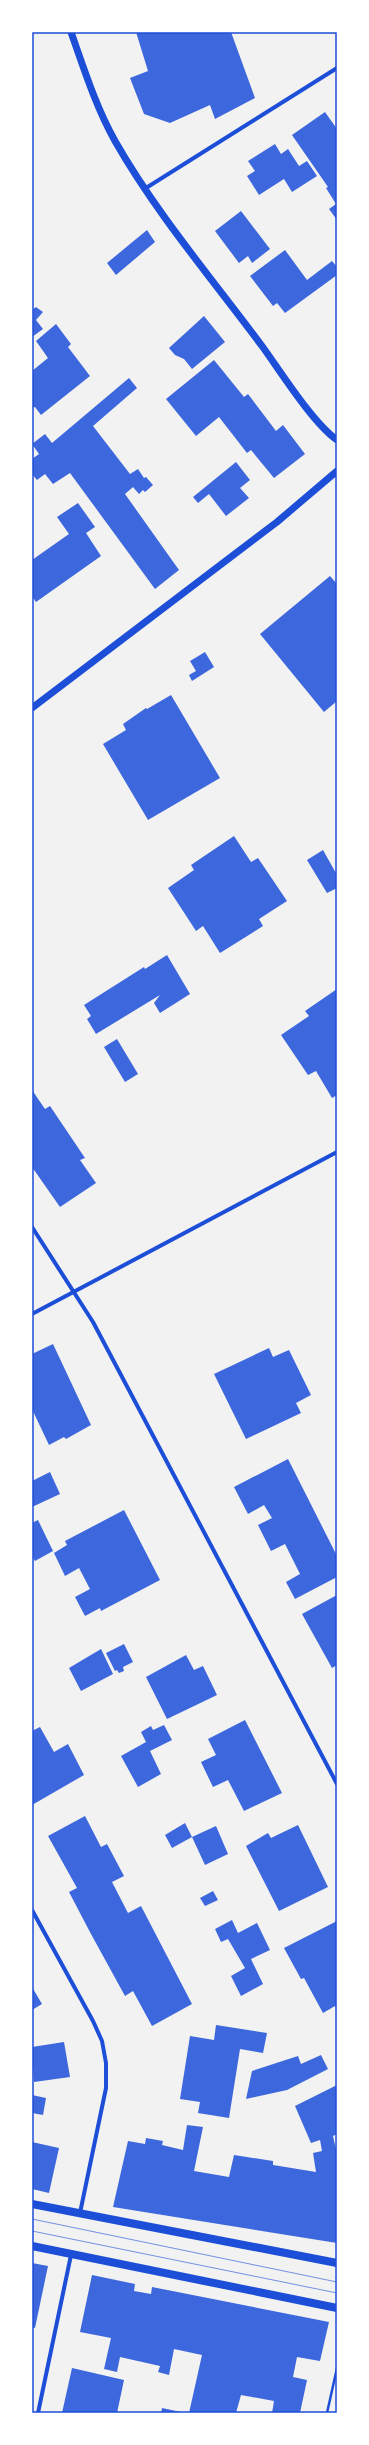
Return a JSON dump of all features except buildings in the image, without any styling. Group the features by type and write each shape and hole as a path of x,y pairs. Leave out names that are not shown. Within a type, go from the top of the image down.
{"main road":[{"path":"32,2204 337,2263"},
{"path":"32,2246 337,2308"}],"street":[{"path":"71,32 90,87 115,141 146,188 326,432 337,440"},
{"path":"146,188 337,68"},
{"path":"32,708 258,536 337,471"},
{"path":"32,1314 337,1152"},
{"path":"32,1227 75,1292 337,1784"},
{"path":"32,1910 93,2021 102,2041 106,2063 106,2088 80,2213"},
{"path":"38,2413 71,2255"}],"path":[{"path":"327,2413 337,2368"}],"tram line":[{"path":"32,2219 337,2282"},
{"path":"32,2231 337,2293"}]}
